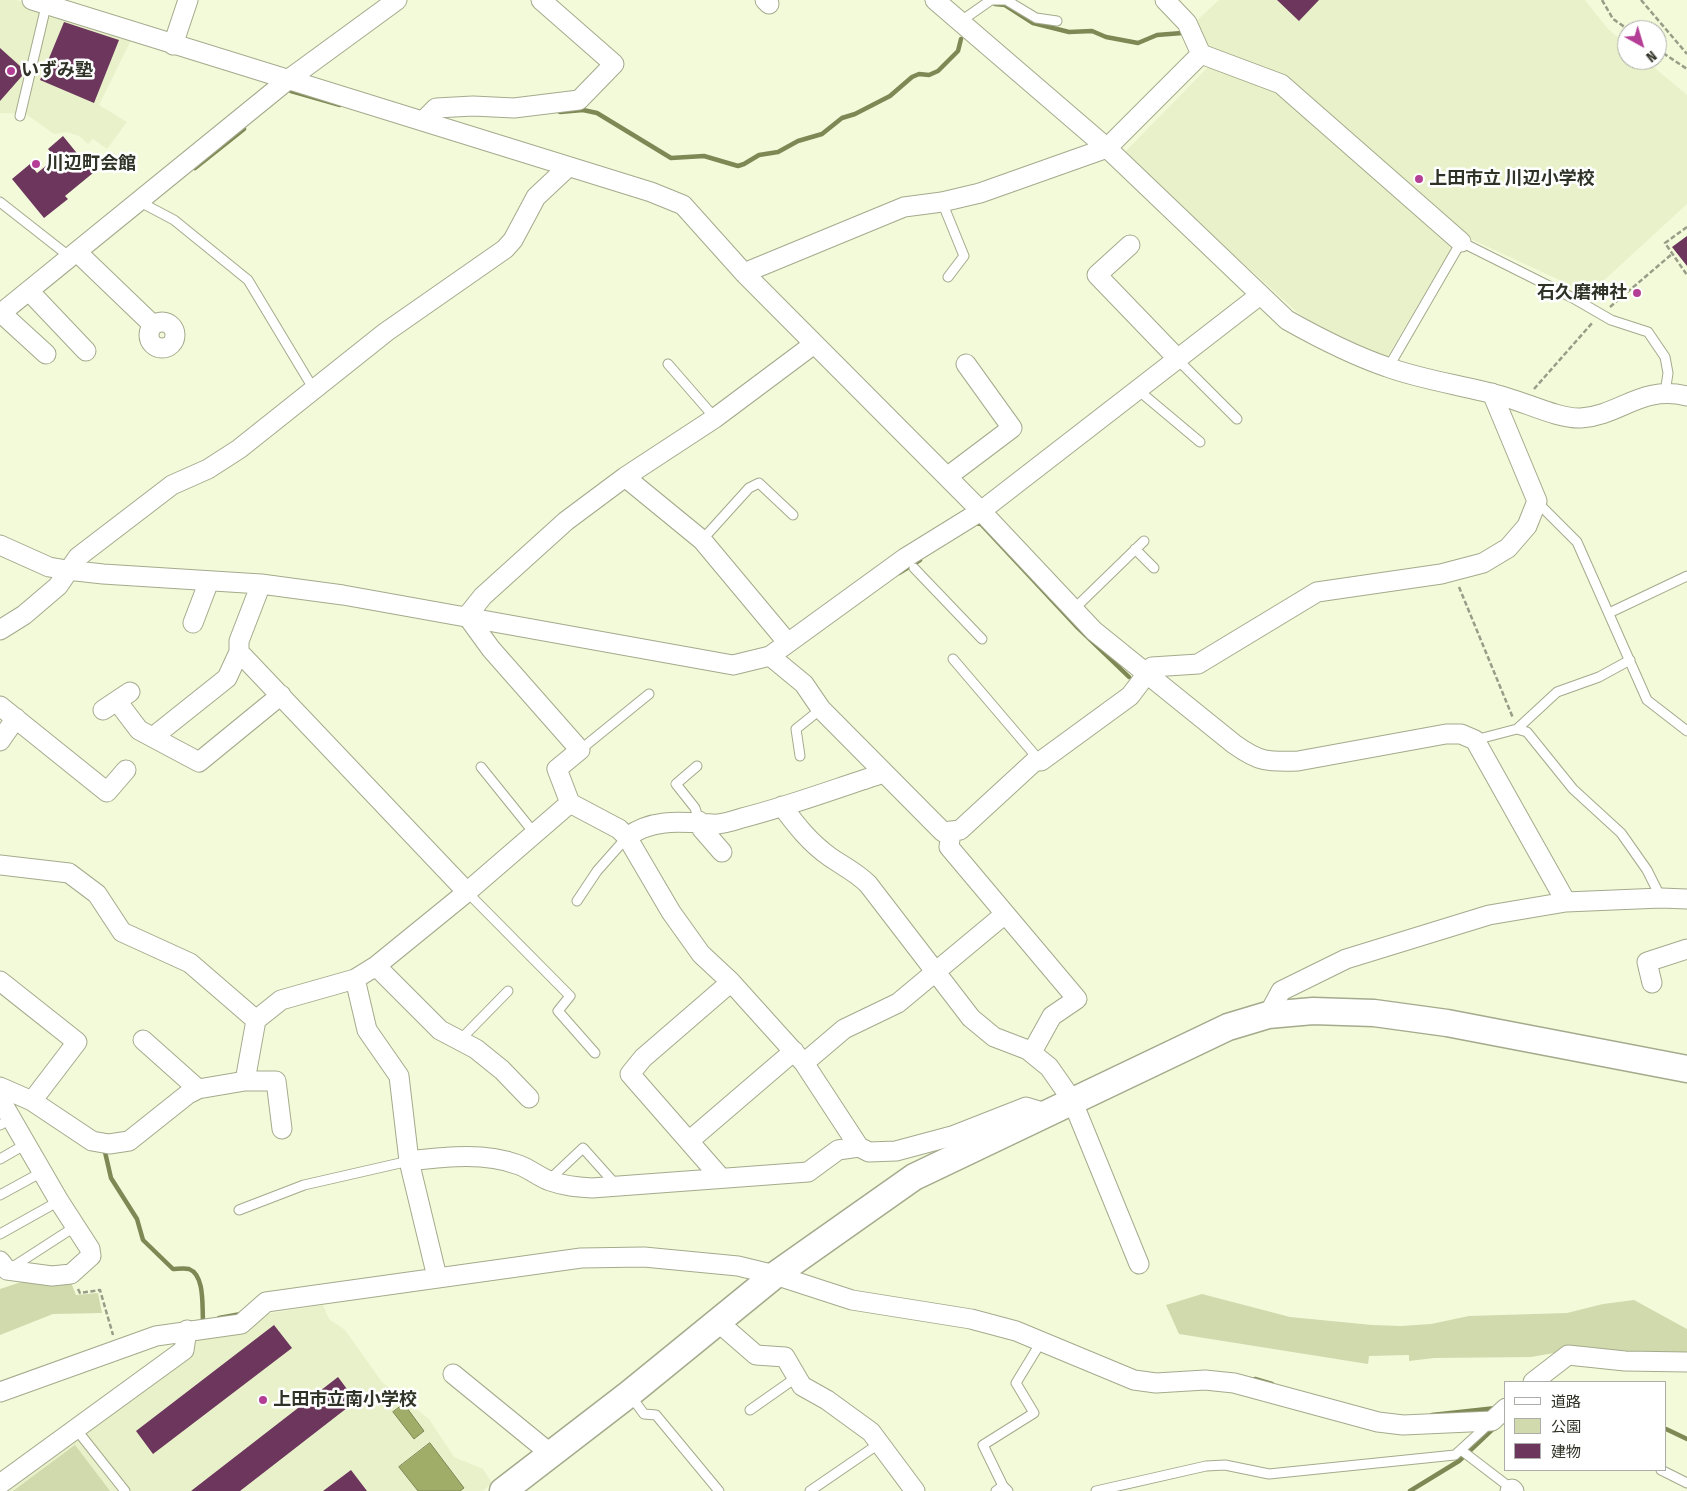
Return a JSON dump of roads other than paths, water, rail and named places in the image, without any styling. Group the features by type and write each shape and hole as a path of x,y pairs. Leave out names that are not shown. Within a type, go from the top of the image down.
{"street":[{"path":"173,45 188,0"},
{"path":"46,354 1,313 145,205 289,79 397,0"},
{"path":"423,121 436,108 473,106 514,108 579,100 614,64 541,0"},
{"path":"935,0 1106,148 1287,320 1323,340 1388,368 1492,393 1565,416 1580,418 1593,416 1650,395 1664,393 1687,396"},
{"path":"1164,0 1187,23 1201,54 1281,84 1461,242"},
{"path":"42,2 173,45 289,79 651,192 683,205 744,273 981,511 1094,631 1145,674 1254,758 1274,762 1298,761 1446,734 1461,734 1475,740 1566,902"},
{"path":"744,273 904,207 942,202 980,193 1106,148 1201,54"},
{"path":"0,630 24,615 58,586 67,570 78,557 172,485 208,469 239,449 313,388 386,332 505,249 513,240 536,197 568,167"},
{"path":"1130,245 1097,275 1177,358"},
{"path":"78,256 153,325"},
{"path":"29,291 86,352"},
{"path":"0,544 50,567 67,570 262,584 467,616 718,664 733,665 770,656 909,563 981,511 1260,295"},
{"path":"467,616 483,596 566,521 625,477 715,418 814,344"},
{"path":"947,477 1012,428 966,364"},
{"path":"770,656 804,684 820,709 943,832 960,830 1035,761 1041,761 1130,696 1152,667 1198,664 1317,592 1453,571 1483,563 1508,548 1527,526 1537,501 1492,393"},
{"path":"625,477 702,540 788,643"},
{"path":"193,622 209,581"},
{"path":"153,737 227,678 239,652 239,641 262,584"},
{"path":"467,616 491,649 580,750 558,769 570,803 619,829 627,837 644,863 671,912 701,954 731,982 799,1057 859,1147 869,1152 896,1151 952,1136 1026,1107 1046,1112"},
{"path":"239,652 467,892"},
{"path":"117,701 139,730 200,762 281,695"},
{"path":"0,706 107,792 126,770"},
{"path":"0,741 16,718"},
{"path":"627,837 638,830 670,822 700,821 713,824 782,806 884,773"},
{"path":"245,1081 256,1020 281,1000 355,979 376,966 467,892 570,803"},
{"path":"782,806 812,842 857,873 868,884 971,1018 994,1037 1032,1052 1049,1067 1072,1100 1139,1264"},
{"path":"700,821 702,829 722,852"},
{"path":"951,831 949,847 1077,999 1052,1016 1032,1052"},
{"path":"0,865 69,873 97,894 122,932 190,963 256,1020"},
{"path":"1268,1015 1281,991 1346,959 1489,915 1566,902 1661,898 1687,899"},
{"path":"689,1141 799,1057 844,1030 898,1003 935,970 1005,914"},
{"path":"1652,983 1647,962 1687,950"},
{"path":"376,966 440,1030 476,1049 502,1070 529,1098"},
{"path":"355,979 367,1030 399,1076 409,1161 437,1277"},
{"path":"0,981 77,1042 32,1101"},
{"path":"721,1178 630,1074 643,1058 731,982"},
{"path":"502,1491 629,1394 775,1275 914,1178 1046,1112 1228,1027 1268,1015 1314,1011 1374,1013 1447,1023 1687,1069"},
{"path":"143,1040 198,1090"},
{"path":"0,1087 32,1101 86,1138 109,1144 129,1141 188,1094 198,1090 245,1081 276,1081 282,1128"},
{"path":"0,1099 6,1122 26,1144 90,1249 91,1256 71,1274 52,1276 3,1266"},
{"path":"409,1161 457,1156 500,1160 520,1165 549,1180 572,1187 617,1186 808,1172 838,1150 859,1147"},
{"path":"0,1392 117,1348 156,1336 241,1324 266,1302 581,1258 644,1257 738,1266 775,1275 852,1300 971,1319 1016,1331 1134,1380 1156,1383 1205,1380 1234,1382 1378,1422 1403,1425 1500,1413"},
{"path":"718,1322 756,1355 784,1357 802,1386 827,1400 871,1432 915,1491"},
{"path":"0,1484 184,1350 188,1330"},
{"path":"1535,1381 1568,1355 1625,1362 1687,1362"},
{"path":"452,1374 551,1454"}],"lane":[{"path":"961,21 984,3 999,0 1013,3 1036,18 1056,21"},
{"path":"20,116 42,2"},
{"path":"0,202 78,256"},
{"path":"942,202 964,256 948,277"},
{"path":"145,205 174,220 248,280 313,388"},
{"path":"1388,368 1461,242 1572,298 1610,320 1648,332 1666,357 1668,373 1664,393"},
{"path":"1177,358 1237,418"},
{"path":"668,364 715,418"},
{"path":"1138,390 1200,442"},
{"path":"702,540 749,488 759,483 793,515"},
{"path":"1537,501 1577,542 1646,700 1687,731"},
{"path":"1074,609 1144,541"},
{"path":"1135,549 1154,568"},
{"path":"909,563 982,639"},
{"path":"1609,613 1687,576"},
{"path":"953,659 1041,761"},
{"path":"1475,740 1517,729 1557,692 1599,677 1630,660"},
{"path":"580,750 649,694"},
{"path":"800,756 796,729 820,709"},
{"path":"1517,729 1527,732 1573,789 1621,833 1647,870 1661,898"},
{"path":"697,766 676,784 695,808 700,821"},
{"path":"481,767 535,834"},
{"path":"577,901 597,871 627,837"},
{"path":"467,892 570,996 558,1011 595,1053"},
{"path":"460,1040 508,991"},
{"path":"0,1159 26,1144"},
{"path":"549,1180 584,1148 617,1186"},
{"path":"239,1210 304,1185 409,1161"},
{"path":"0,1195 42,1172"},
{"path":"0,1234 59,1201"},
{"path":"3,1266 76,1226"},
{"path":"1002,1489 983,1445 1034,1413 1016,1382 1041,1342"},
{"path":"750,1410 797,1377"},
{"path":"629,1394 644,1414 656,1415 719,1491"},
{"path":"1096,1491 1206,1466 1225,1465 1269,1474 1455,1455 1500,1413"},
{"path":"76,1428 125,1491"},
{"path":"810,1491 880,1442"},
{"path":"1461,1450 1512,1490"},
{"path":"1663,1471 1687,1483"}],"waterway":[{"path":"995,4 1005,5 1033,23 1069,32 1092,31 1106,37 1138,43 1157,35 1182,33"},
{"path":"560,112 583,110 597,113 671,158 704,156 738,166 759,155 778,152 798,141 822,134 842,118 855,114 890,96 912,77 919,74 929,75 938,71 958,51 961,39"},
{"path":"291,91 340,105"},
{"path":"195,168 244,129"},
{"path":"974,523 981,524 1078,628 1129,677"},
{"path":"899,573 920,560"},
{"path":"101,1149 105,1152 111,1178 137,1219 143,1240 173,1269 189,1269 198,1278 202,1292 203,1320"},
{"path":"219,1318 241,1314"},
{"path":"1255,1379 1272,1384"},
{"path":"1432,1415 1496,1408"},
{"path":"1410,1491 1459,1461 1496,1426"},
{"path":"1667,1429 1687,1439"}],"place":[{"name":"いずみ塾","path":"11,71"},
{"name":"川辺町会館","path":"36,164"},
{"name":"上田市立 川辺小学校","path":"1419,179"},
{"name":"石久磨神社","path":"1637,293"},
{"name":"上田市立南小学校","path":"263,1400"}]}
